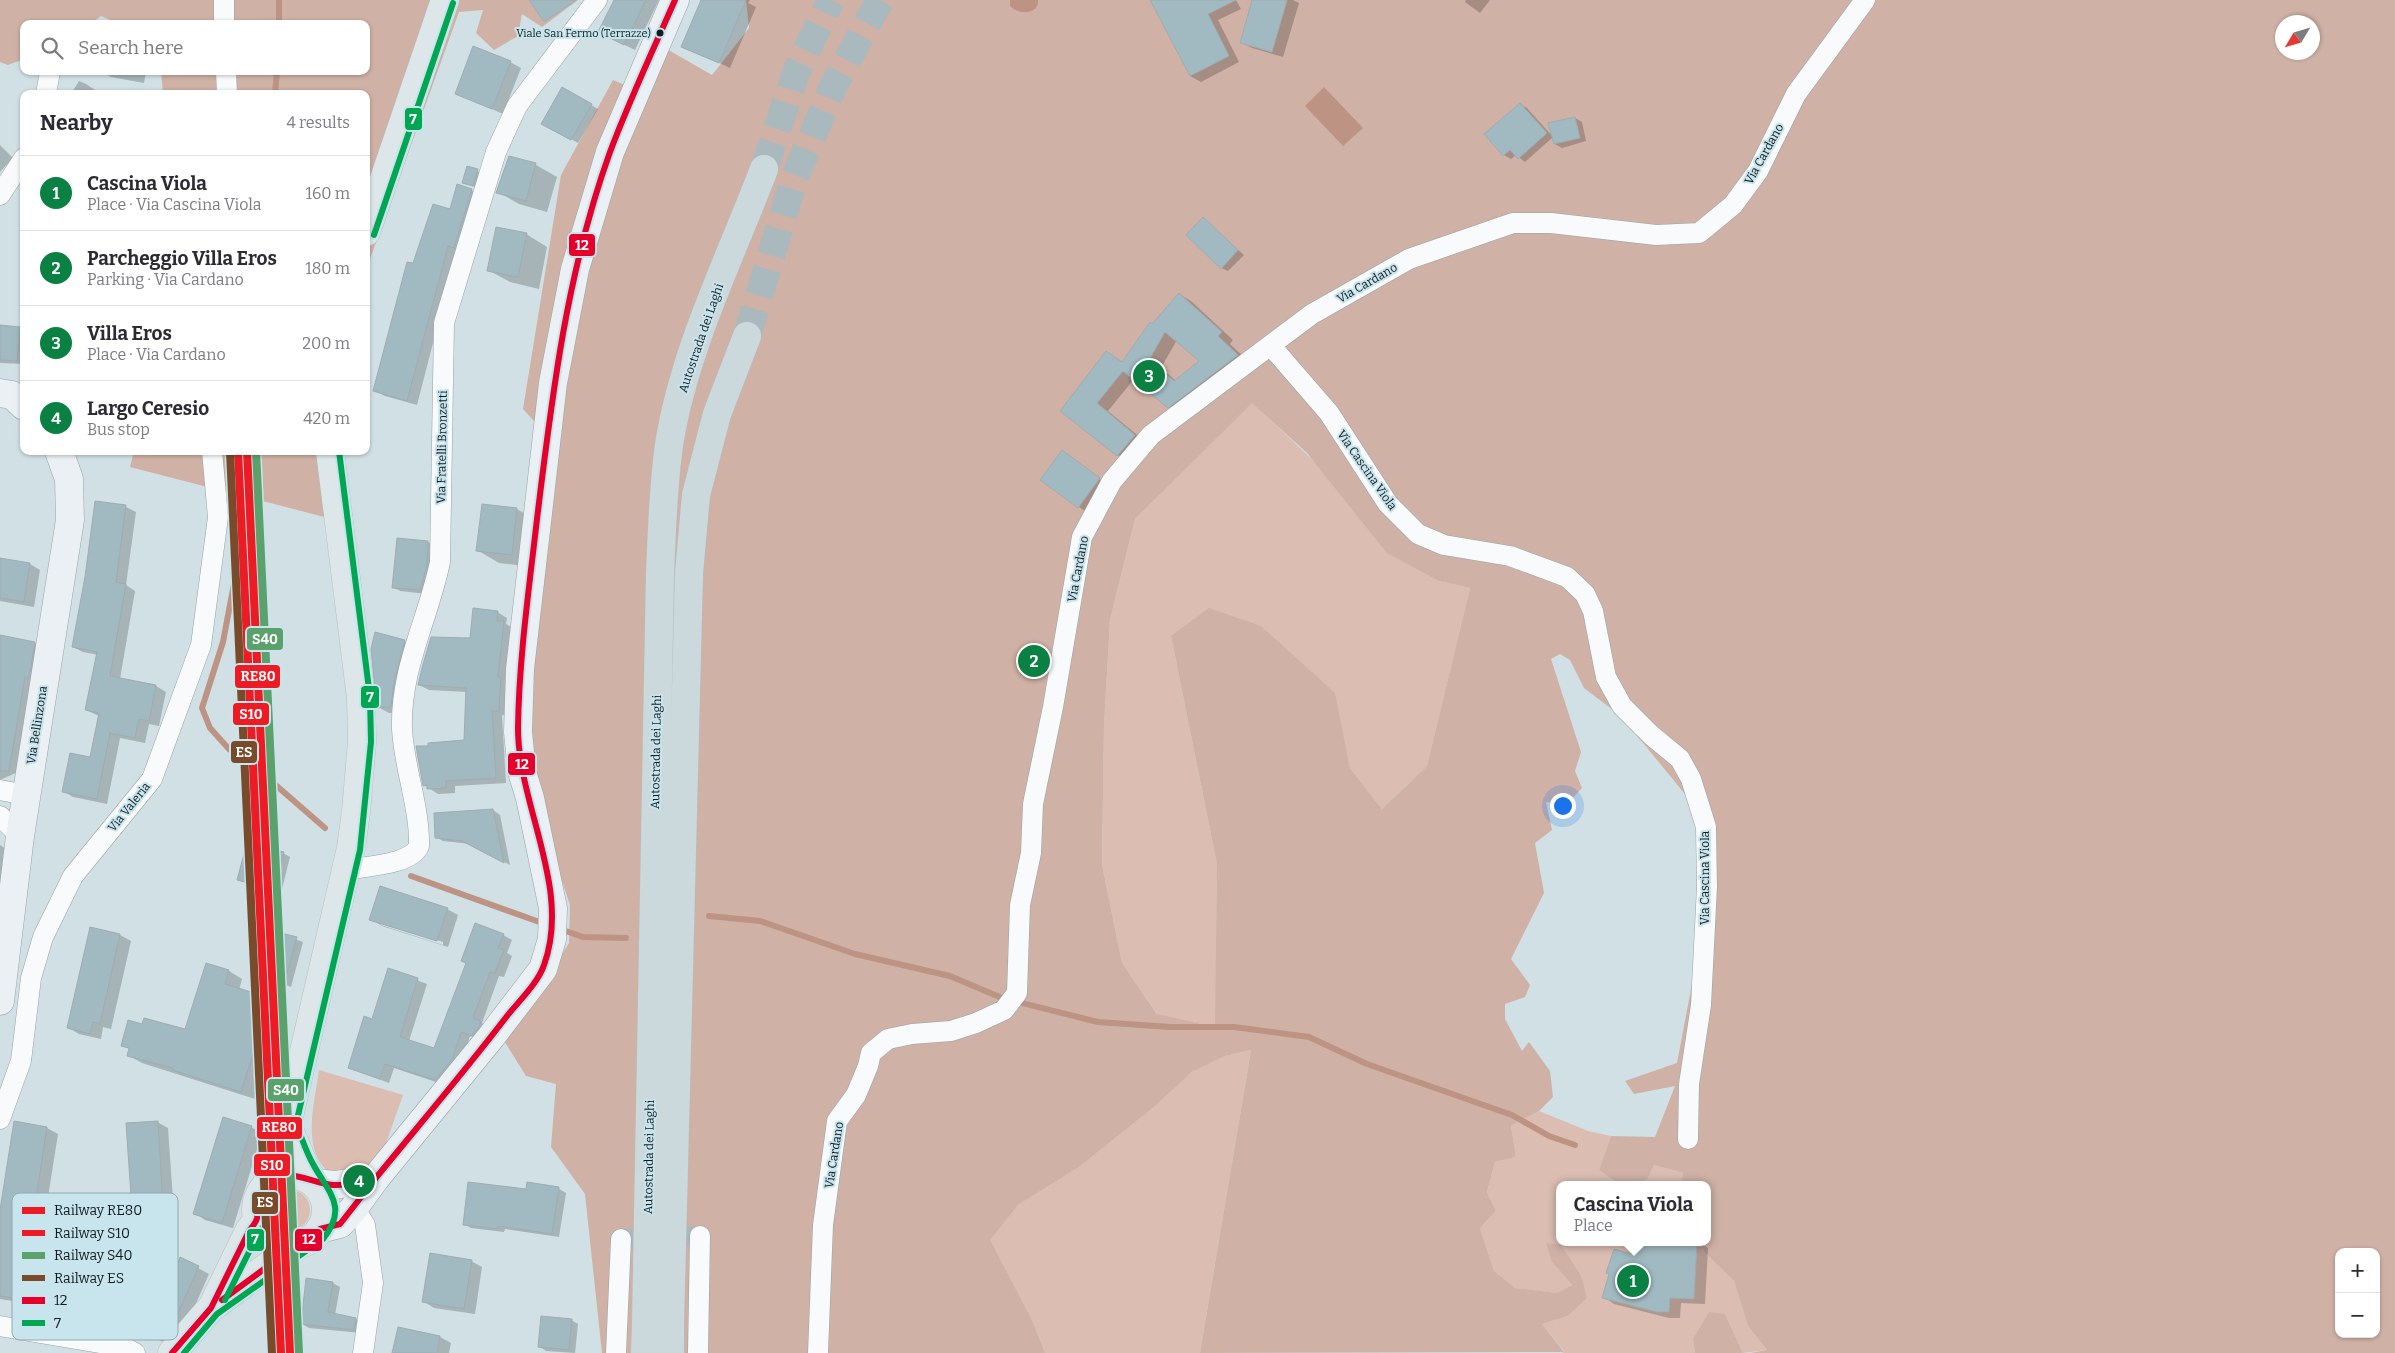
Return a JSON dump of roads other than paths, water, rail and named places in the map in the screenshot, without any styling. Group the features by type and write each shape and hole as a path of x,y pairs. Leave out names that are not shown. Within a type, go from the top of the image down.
{"highway":[{"name":"Autostrada dei Laghi","path":"670,1353 658,1324 660,573 670,444 686,373 706,316 764,169"},
{"name":"Autostrada dei Laghi","path":"645,1353 658,1324 689,573 696,495 717,414 747,336"}],"main road":[{"path":"370,220 445,0"},
{"path":"320,1229 340,1224 491,1037 543,968 552,938 553,908 530,798 522,772 518,732 520,669 553,383 575,270 610,152 675,0"},
{"path":"0,393 12,396 20,403"},
{"name":"Via Bellinzona","path":"0,1001 20,836 70,520 69,479 60,455"},
{"path":"298,1244 287,1245 265,1234 258,1220 257,1201 266,1184 271,1157 288,1124 346,870 356,812 362,741 360,698 330,455"},
{"path":"172,1353 211,1308 298,1244 310,1239 320,1229 326,1209 324,1196 304,1168 288,1124"},
{"path":"266,1184 274,1178 289,1174 302,1176 314,1183 335,1185 375,1179"},
{"path":"211,1308 249,1231 258,1220"}],"street":[{"path":"224,0 224,20"},
{"name":"Via Fratelli Bronzetti","path":"346,870 404,860 416,852 419,846 402,730 404,685 411,655 434,588 440,562 444,323 496,152 517,106 597,0"},
{"name":"Via Cardano","path":"818,1353 823,1225 837,1121 856,1095 868,1066 871,1053 888,1039 912,1034 951,1030 976,1023 1004,1010 1017,993 1020,955 1020,905 1031,853 1033,804 1053,707 1082,537 1112,481 1150,435 1312,314 1409,259 1513,223 1551,223 1656,236 1699,233 1733,204 1758,171 1796,94 1865,0"},
{"path":"47,90 49,75"},
{"path":"226,75 226,90"},
{"path":"0,195 20,164"},
{"name":"Via Cascina Viola","path":"1271,346 1329,413 1388,504 1418,534 1444,545 1510,556 1567,577 1585,594 1593,611 1606,677 1622,706 1651,735 1680,759 1691,779 1706,827 1708,887 1701,1005 1688,1084 1688,1139"},
{"name":"Via Valeria","path":"0,1119 21,1061 31,978 43,938 73,876 152,779 201,645 218,517 212,455"},
{"path":"0,790 26,795"},
{"path":"0,816 20,836"},
{"path":"354,1208 365,1225 373,1283 363,1353"},
{"path":"698,1353 700,1236"},
{"path":"616,1353 621,1239"},
{"path":"83,1340 124,1347 135,1353"}],"waterway":[{"path":"279,0 279,20"},
{"path":"275,90 277,75"},
{"path":"258,455 223,642 202,708 210,728 229,749 263,774 325,828"},
{"path":"411,876 545,924"},
{"path":"709,916 760,921 855,954 950,976 1002,998 1098,1022 1170,1027 1234,1027 1309,1037 1367,1064 1512,1115 1549,1136 1575,1145"},
{"path":"560,929 583,937 626,938"}],"tunnel":[{"path":"764,169 797,70 831,0"},
{"path":"747,336 794,179 834,85 880,0"},
{"path":"621,1239 700,1236"}],"rail line":[{"name":"ES","path":"230,455 272,1353"},
{"name":"S10","path":"238,455 281,1353"},
{"name":"RE80","path":"247,455 290,1353"},
{"name":"S40","path":"256,455 299,1353"}],"place":[{"name":"Viale San Fermo (Terrazze)","path":"660,33"},
{"name":"Villa Eros","path":"1149,376"},
{"name":"Parcheggio Villa Eros","path":"1034,661"},
{"name":"Largo Ceresio","path":"359,1181"},
{"name":"Cascina Viola","path":"1633,1281"}]}
